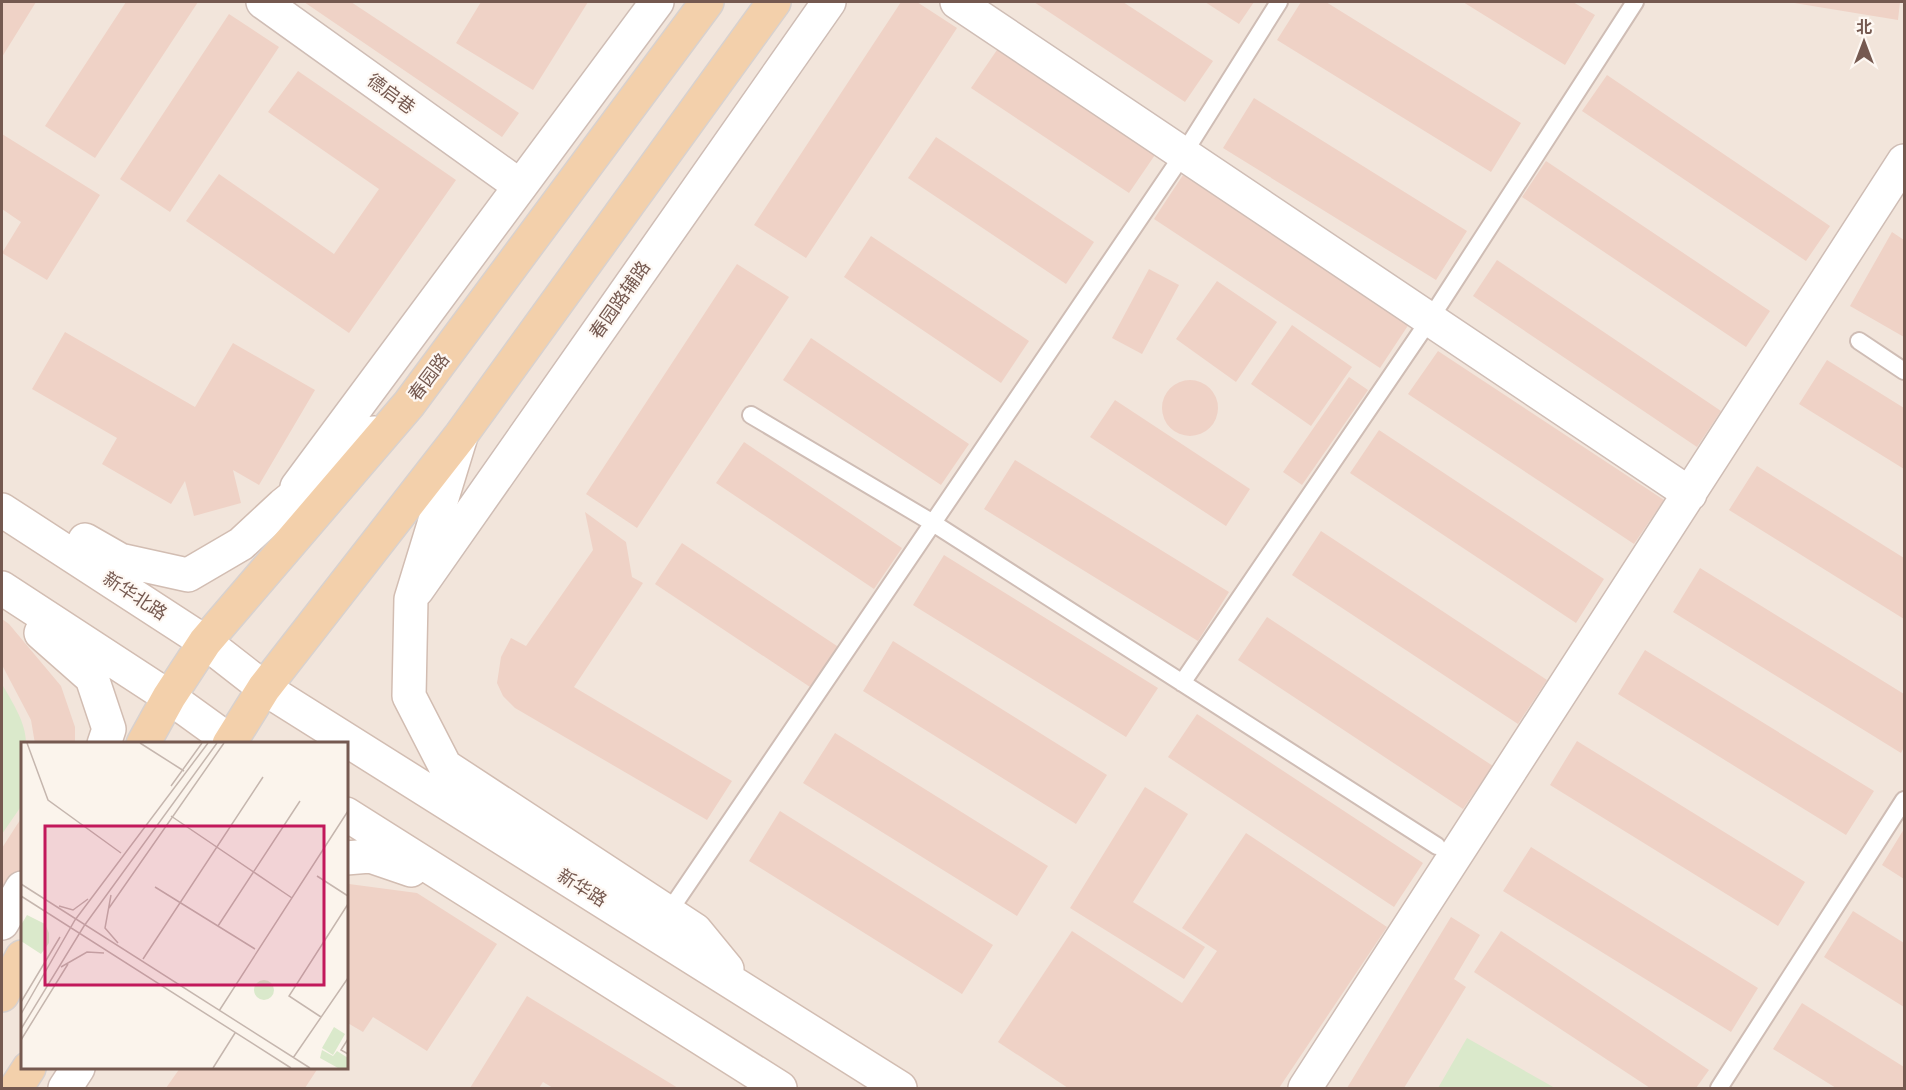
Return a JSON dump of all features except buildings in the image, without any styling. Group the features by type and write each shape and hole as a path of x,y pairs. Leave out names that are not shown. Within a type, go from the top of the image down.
{"main road":[{"name":"春园路","path":"144,742 169,697 206,642 409,404 706,2"},
{"path":"233,742 264,688 461,435 774,2"},
{"path":"2,995 21,959"},
{"path":"16,1089 28,1069"}],"street":[{"name":"德启巷","path":"263,2 520,186"},
{"path":"283,505 657,2"},
{"name":"春园路辅路","path":"411,599 830,2"},
{"path":"957,2 1690,494"},
{"path":"1305,1089 1905,161"},
{"path":"2,494 120,560 188,575 241,544 283,505 409,404"},
{"path":"461,435 411,599 409,696 445,766 695,930 745,991"},
{"name":"新华北路","path":"2,510 206,642 264,688"},
{"path":"2,588 169,697 231,742"},
{"path":"2,597 92,678 109,729 105,742"},
{"name":"新华路","path":"264,688 900,1089"},
{"path":"348,815 780,1089"},
{"path":"348,858 370,856 460,886"},
{"path":"2,923 21,890"},
{"path":"64,1089 77,1069"}],"lane":[{"path":"668,913 1184,153 1279,2"},
{"path":"1182,683 1430,319 1635,2"},
{"path":"1859,341 1905,371"},
{"path":"751,415 933,523 1437,846"},
{"path":"1719,1089 1905,800"}],"shaded area":[{"path":"2,2 1904,2 1904,1088 2,1088"}],"green space":[{"path":"2,684 21,720 26,742 21,742 21,806 2,834"},
{"path":"1467,1038 1555,1088 1438,1088"}]}
